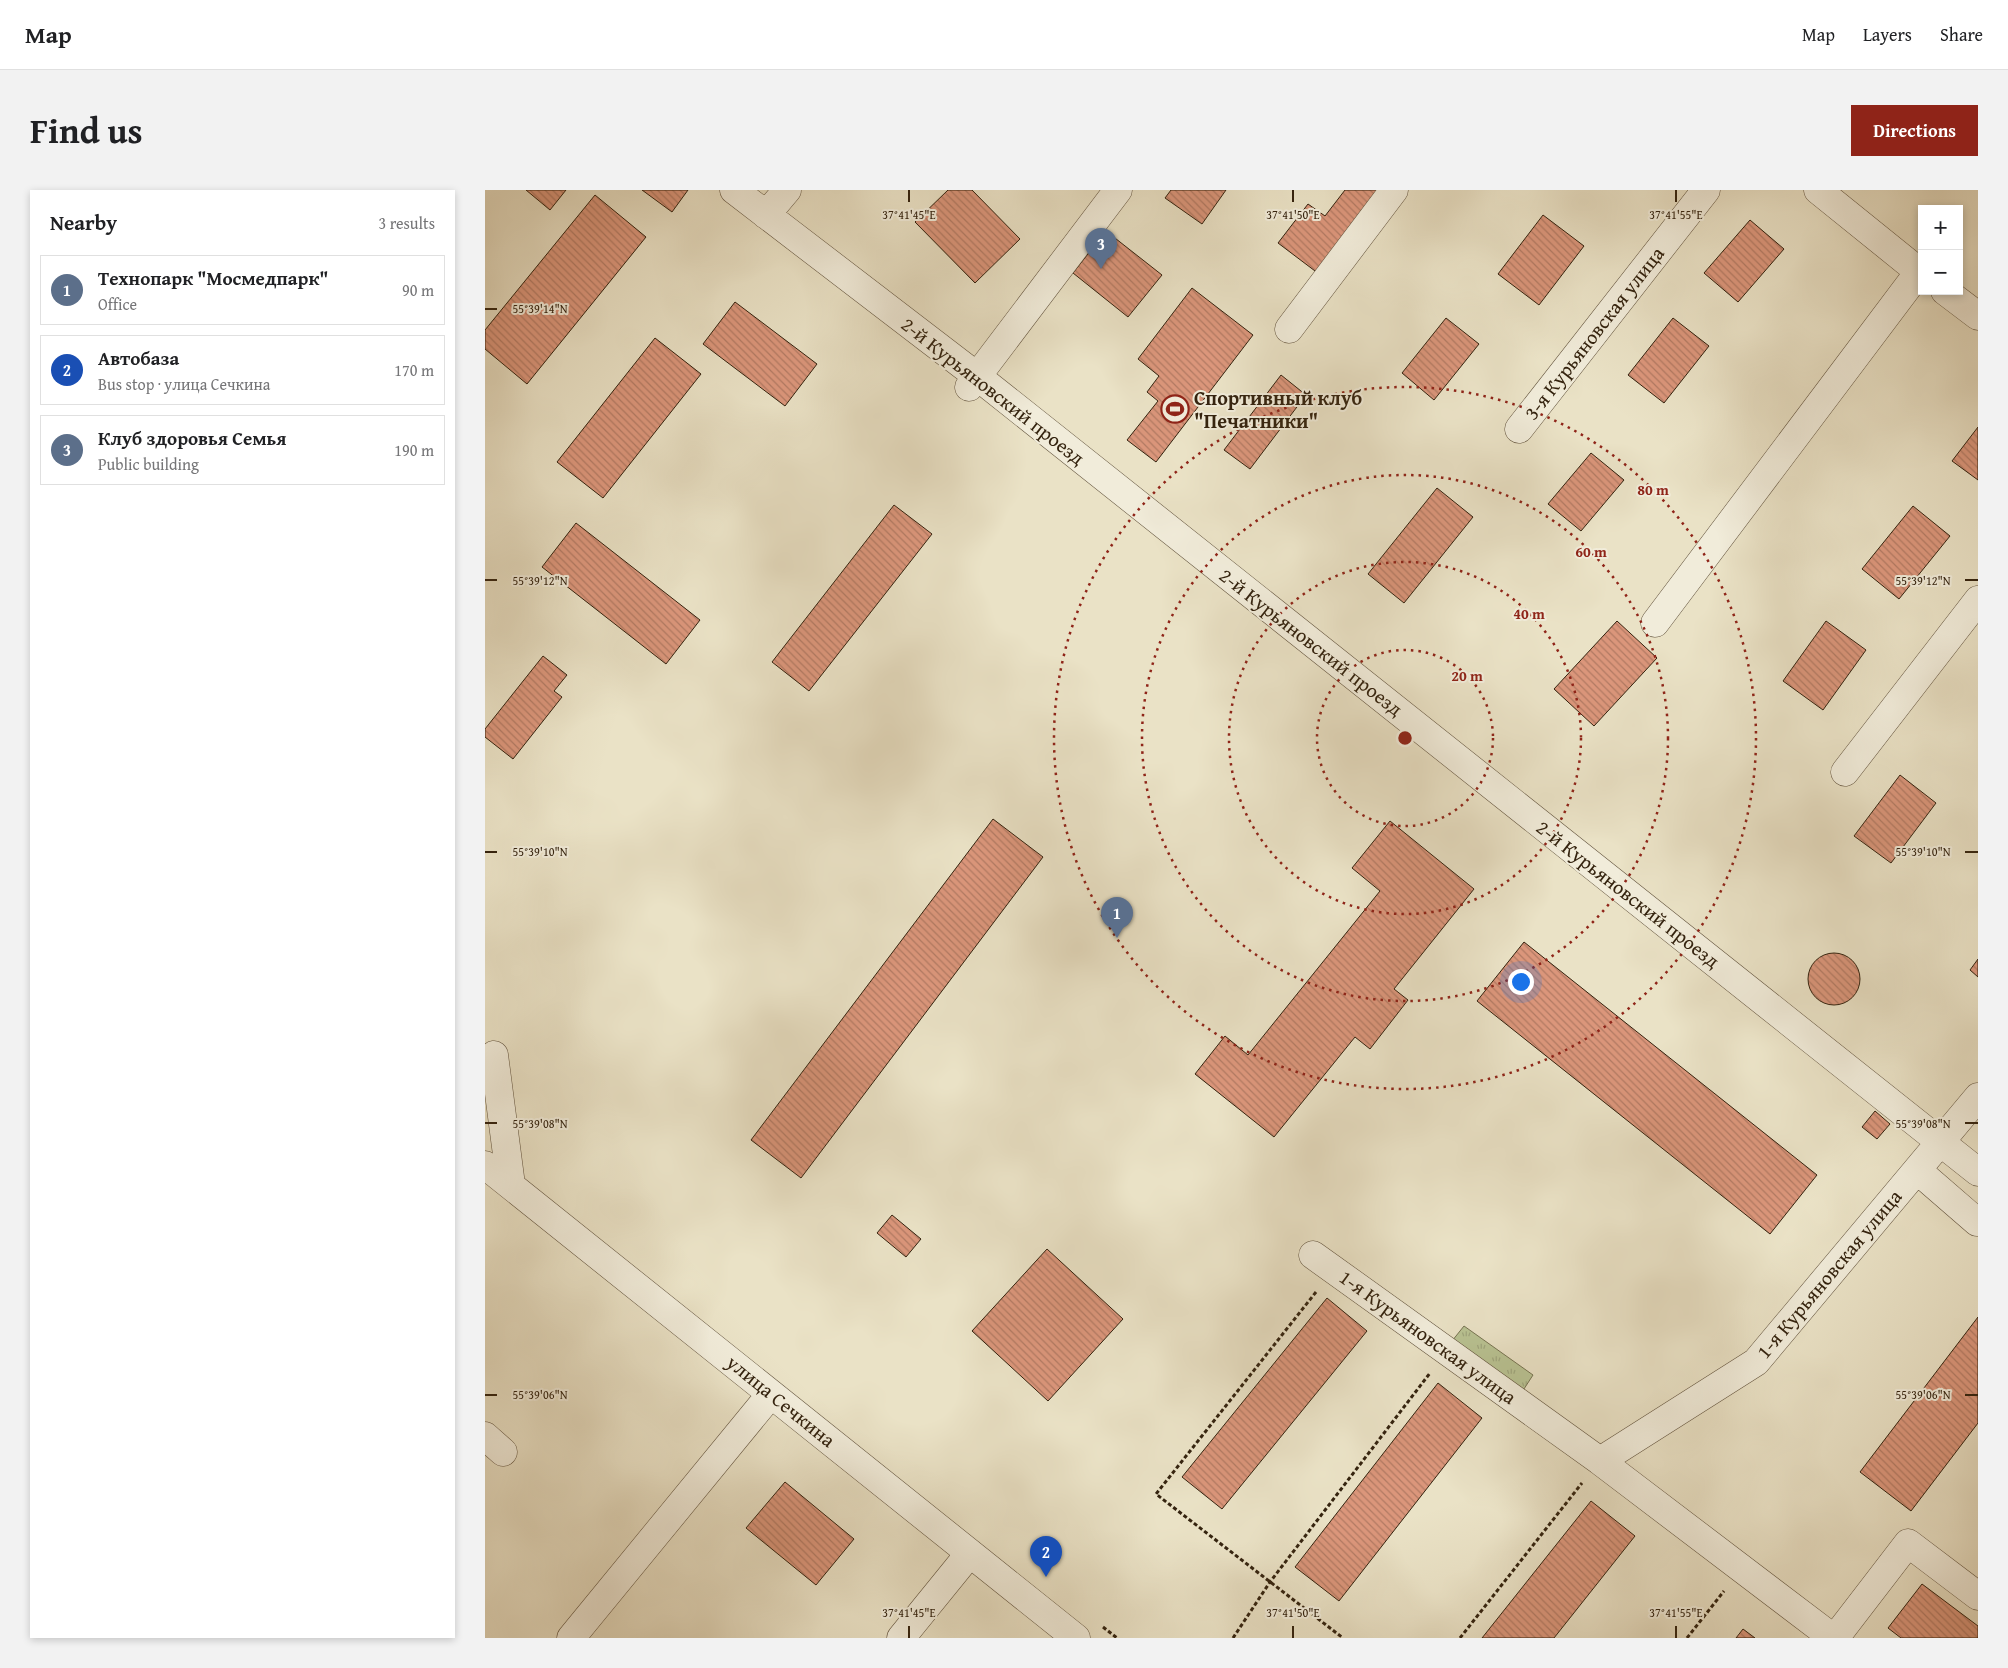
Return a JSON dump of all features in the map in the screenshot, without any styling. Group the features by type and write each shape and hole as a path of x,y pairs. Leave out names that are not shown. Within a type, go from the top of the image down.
{"street":[{"name":"2-й Курьяновский проезд","path":"734,190 973,382 1978,1172"},
{"path":"766,214 787,190"},
{"path":"973,382 1118,190"},
{"path":"1289,329 1394,190"},
{"name":"3-я Курьяновская улица","path":"1519,428 1706,190"},
{"path":"1818,190 1918,271"},
{"path":"1655,623 1918,277"},
{"path":"1950,295 1978,316"},
{"path":"1845,772 1978,600"},
{"path":"494,1056 511,1185"},
{"name":"1-я Курьяновская улица","path":"1323,1262 1600,1460 1756,1362 1978,1097"},
{"name":"улица Сечкина","path":"485,1165 1076,1638"},
{"path":"1917,1170 1977,1222"},
{"path":"571,1638 771,1394"},
{"path":"1600,1460 1834,1638 1908,1543 1978,1596"},
{"path":"901,1638 970,1553"}],"path":[{"path":"1323,1262 1156,1494 1343,1638"},
{"path":"1233,1638 1270,1582 1447,1351"},
{"path":"1460,1638 1600,1460"},
{"path":"1687,1638 1742,1568"}],"green space":[{"path":"1464,1326 1533,1375 1522,1392 1452,1341"}],"building":[{"path":"526,190 566,190 550,210"},
{"path":"642,190 688,190 672,212"},
{"path":"948,190 972,190 1020,239 975,283 915,222"},
{"path":"1171,190 1226,190 1202,224 1165,198"},
{"path":"1345,190 1383,190 1319,274 1278,243 1308,204 1325,216"},
{"path":"595,195 646,237 527,384 485,349 485,330"},
{"path":"1543,215 1584,246 1539,305 1498,274"},
{"path":"1750,220 1784,249 1738,302 1704,273"},
{"path":"1106,231 1162,275 1128,317 1073,273"},
{"path":"1192,288 1253,335 1156,462 1127,440 1158,401 1147,392 1159,376 1138,359"},
{"path":"735,302 817,364 785,406 703,344"},
{"path":"1446,318 1479,344 1434,400 1402,373"},
{"path":"1673,318 1709,346 1664,403 1628,375"},
{"path":"655,338 701,374 603,498 557,462"},
{"path":"1281,375 1306,395 1250,469 1224,450"},
{"path":"1978,427 1978,480 1952,461"},
{"path":"1591,453 1624,480 1581,531 1548,504"},
{"path":"1437,488 1473,517 1404,603 1368,574"},
{"path":"894,505 932,534 809,691 772,662"},
{"path":"1913,506 1950,536 1899,599 1862,569"},
{"path":"576,523 700,620 666,664 542,567"},
{"path":"1617,621 1657,658 1594,726 1554,689"},
{"path":"1826,621 1866,650 1823,710 1783,681"},
{"path":"543,656 567,675 554,691 562,697 513,759 485,737 485,729"},
{"path":"1900,775 1936,803 1891,863 1854,836"},
{"path":"993,819 1043,857 801,1178 751,1140"},
{"path":"1390,821 1474,889 1394,989 1408,1000 1370,1049 1355,1037 1274,1137 1195,1074 1225,1036 1248,1055 1380,891 1352,868"},
{"path":"1524,942 1817,1175 1770,1234 1477,1001"},
{"path":"1834,953 1848,957 1856,965 1860,979 1856,993 1848,1001 1834,1005 1820,1001 1812,993 1808,979 1812,965 1820,957"},
{"path":"1978,959 1978,977 1970,970"},
{"path":"1875,1111 1890,1124 1877,1139 1862,1127"},
{"path":"892,1215 921,1239 906,1257 877,1233"},
{"path":"1047,1249 1123,1319 1048,1401 972,1331"},
{"path":"1327,1298 1367,1331 1222,1509 1182,1477"},
{"path":"1978,1317 1978,1423 1911,1511 1860,1472"},
{"path":"1438,1383 1482,1418 1339,1601 1295,1567"},
{"path":"785,1482 854,1539 816,1585 746,1528"},
{"path":"1591,1501 1635,1536 1554,1638 1482,1638"},
{"path":"1922,1584 1978,1626 1978,1638 1901,1638 1888,1628"},
{"path":"1743,1629 1755,1638 1736,1638"}],"place":[{"name":"Клуб здоровья Семья","path":"1101,269"},
{"name":"Спортивный клуб \"Печатники\"","path":"1175,409"},
{"name":"Технопарк \"Мосмедпарк\"","path":"1117,938"},
{"name":"Автобаза","path":"1046,1577"}]}
